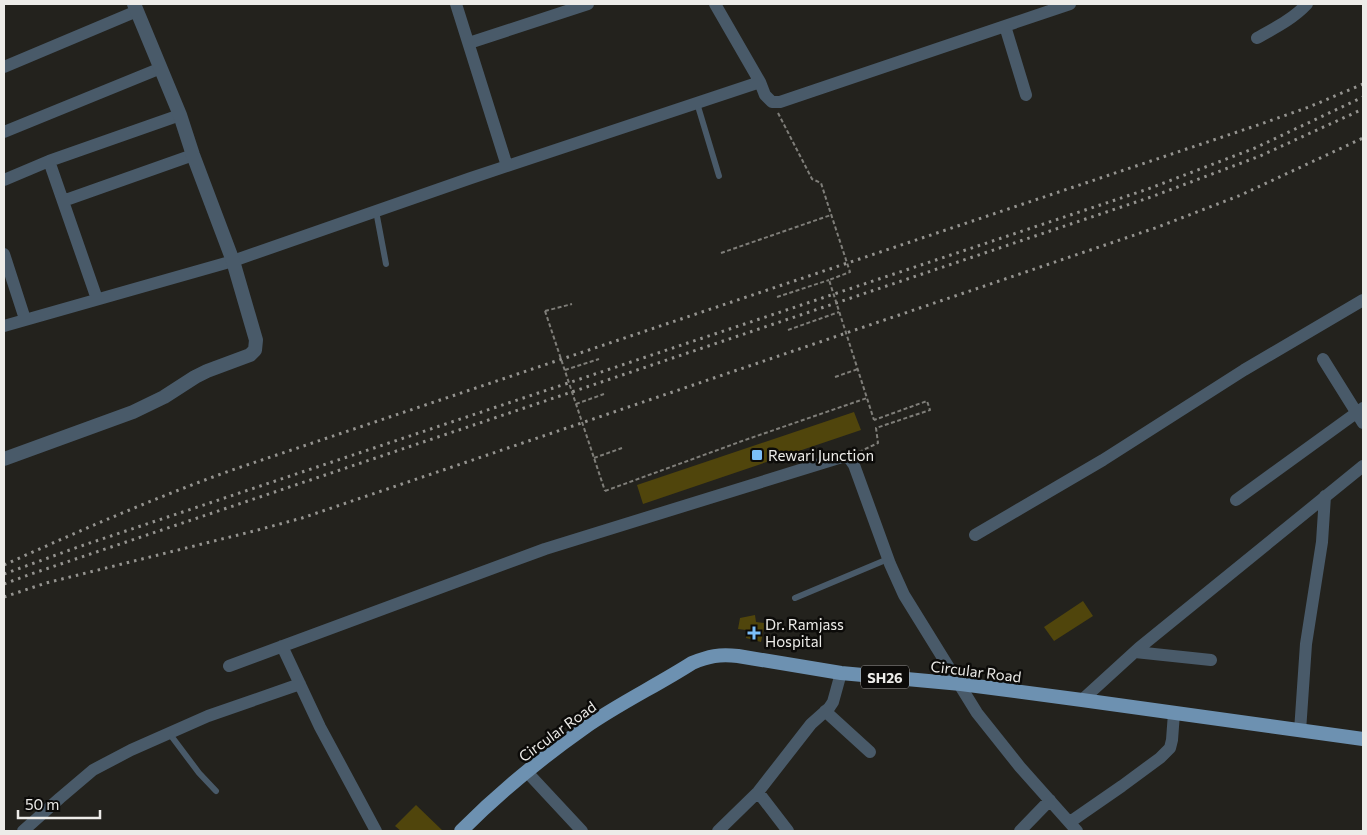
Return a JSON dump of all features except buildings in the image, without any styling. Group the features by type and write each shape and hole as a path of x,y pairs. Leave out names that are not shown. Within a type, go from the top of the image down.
{"main road":[{"name":"Circular Road","path":"461,831 527,772 585,728 692,663 706,657 722,654 842,673 961,684 1363,739"}],"street":[{"path":"456,4 507,166"},
{"path":"469,43 588,4"},
{"path":"716,4 760,82 765,95 772,102 780,102 1070,4"},
{"path":"1258,38 1299,12 1307,4"},
{"path":"4,67 136,8 180,115 233,261 256,340 255,350 250,355 207,371 164,397 133,412 4,459"},
{"path":"1004,26 1026,95"},
{"path":"4,132 161,68"},
{"path":"4,326 233,261 507,166 760,82"},
{"path":"4,180 49,161 180,115"},
{"path":"63,201 193,155"},
{"path":"49,161 96,299"},
{"path":"4,254 25,319"},
{"path":"975,535 1103,460 1244,370 1363,300"},
{"path":"1236,500 1361,415 1324,359"},
{"path":"229,666 545,549 842,457 849,458 854,465 888,559 904,595 977,712 998,740 1074,827 1170,748 1174,713"},
{"path":"1082,700 1135,652 1363,466"},
{"path":"1300,730 1306,644 1322,542 1325,496"},
{"path":"282,646 320,727 376,831"},
{"path":"1135,652 1211,660"},
{"path":"718,831 758,792 810,724 833,702 842,673"},
{"path":"23,831 94,770 131,750 208,716 300,684"},
{"path":"825,711 870,752"},
{"path":"527,772 582,831"},
{"path":"758,792 788,831"},
{"path":"1020,831 1050,800"}],"lane":[{"path":"697,103 720,176"},
{"path":"376,211 386,264"},
{"path":"795,598 888,559"},
{"path":"169,733 199,773 216,791"}],"path":[{"path":"772,102 812,179 821,183 850,272 777,297"},
{"path":"720,253 831,215"},
{"path":"828,280 874,420 927,401 930,410 876,428 878,443 849,458"},
{"path":"572,304 545,311 605,491 867,398"},
{"path":"788,330 839,312"},
{"path":"565,370 599,359"},
{"path":"835,377 858,369"},
{"path":"576,404 604,394"},
{"path":"594,458 622,448"}],"railway":[{"path":"4,565 117,515 232,470 1255,126 1309,107 1363,84"},
{"path":"4,574 78,547 1148,189 1255,148 1363,97"},
{"path":"4,584 1151,197 1260,156 1363,109"},
{"path":"4,597 46,583 302,518 1158,227 1241,195 1363,138"}],"place":[{"name":"Rewari Junction","path":"757,455"},
{"name":"Dr. Ramjass Hospital","path":"754,633"}]}
